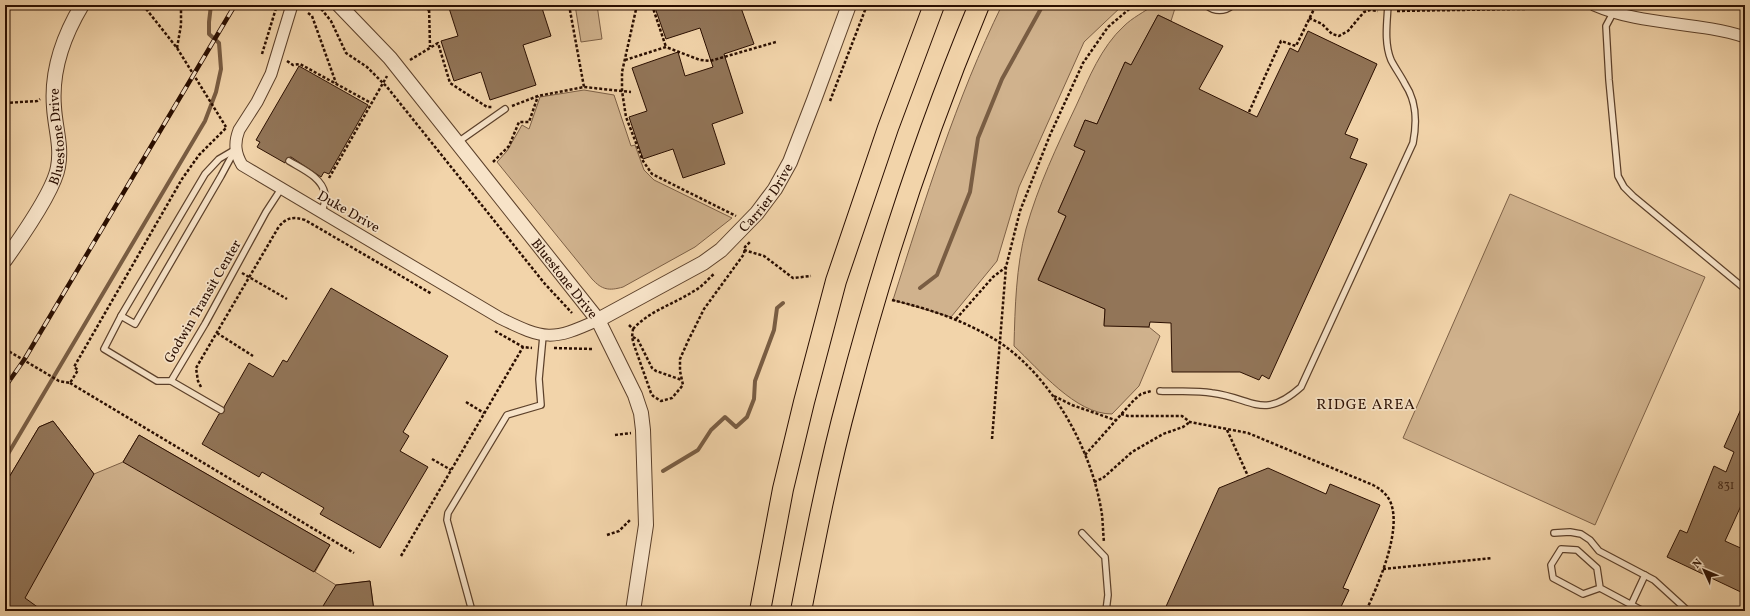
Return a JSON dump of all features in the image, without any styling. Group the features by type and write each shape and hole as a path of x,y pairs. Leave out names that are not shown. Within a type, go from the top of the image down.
{"highway":[{"path":"760,611 783,489 836,281 888,128 934,5"},
{"path":"801,611 847,398 875,300 922,153 979,5"}],"street":[{"name":"Bluestone Drive","path":"5,260 50,191 58,169 60,149 54,106 57,68 71,22 82,5"},
{"path":"236,149 236,140 239,130 257,102 271,74 292,5"},
{"name":"Bluestone Drive","path":"339,5 390,58 598,320 634,395 641,413 643,430 646,525 633,611"},
{"name":"Carrier Drive","path":"598,320 703,263 721,250 740,233 761,209 775,189 790,162 849,5"},
{"path":"1594,5 1613,13 1628,17 1725,31 1745,37"},
{"name":"Duke Drive","path":"236,149 242,165 500,318 531,333 543,336 567,334 598,320"}],"lane":[{"path":"1206,5 1219,11 1225,10 1233,5"},
{"path":"1160,391 1216,393 1261,406 1277,404 1289,398 1301,387 1413,143 1416,125 1412,98 1391,60 1387,43 1388,5"},
{"path":"1613,13 1606,26 1608,80 1618,176 1624,187 1633,196 1745,290"},
{"path":"458,142 505,109"},
{"path":"236,149 135,324 121,316 205,174 219,159 236,149"},
{"path":"289,161 314,176 319,182 325,195 322,213"},
{"name":"Godwin Transit Center","path":"121,316 104,349 157,381 171,381 266,212 281,189"},
{"path":"472,611 447,520 448,513 507,415 541,405 539,379 543,336"},
{"path":"171,381 221,410"},
{"path":"1554,533 1570,532 1581,534 1590,540 1599,551 1654,580 1688,611"},
{"path":"1082,533 1105,557 1108,589 1106,611"},
{"path":"1600,588 1597,568 1577,550 1561,549 1551,565 1553,578 1583,594 1600,588 1643,611"},
{"path":"1631,605 1645,575"}],"path":[{"path":"143,5 177,48 226,127"},
{"path":"177,48 181,25 181,5"},
{"path":"261,61 277,5"},
{"path":"318,5 331,21 346,52 367,67 383,83 545,284 572,313"},
{"path":"426,5 430,11"},
{"path":"429,5 430,47"},
{"path":"570,5 584,87"},
{"path":"638,5 624,60 622,72 622,91 626,117 643,161 652,174 737,217"},
{"path":"652,5 666,47"},
{"path":"992,439 1006,267 1014,230 1025,194 1083,63 1108,27 1134,5"},
{"path":"1249,112 1281,41 1296,46 1316,5"},
{"path":"1394,10 1579,8"},
{"path":"1309,18 1322,24 1332,34 1339,36 1348,31 1364,12 1370,10 1379,11"},
{"path":"308,13 312,16 336,84"},
{"path":"624,60 666,47 700,60 710,62 776,42"},
{"path":"410,60 438,43 450,83 487,107"},
{"path":"287,61 293,64 300,64 371,104"},
{"path":"329,178 388,75"},
{"path":"492,162 509,146 519,122 529,122 538,96 584,87 631,92"},
{"path":"5,103 31,101"},
{"path":"70,383 78,370 74,367 182,179 199,155 230,123"},
{"path":"202,388 198,381 196,368 281,223 292,218 298,217 305,220 433,295"},
{"path":"693,292 640,321 634,329 632,337 652,396 661,401 672,398 683,386 680,371 680,359 688,341 704,309 744,254 745,247"},
{"path":"749,251 764,256 794,278 811,276"},
{"path":"956,319 993,277 1006,267"},
{"path":"235,269 287,299"},
{"path":"888,299 956,319 1000,343 1026,366 1052,396 1067,419 1085,455 1094,482 1102,515 1105,557"},
{"path":"629,325 634,329"},
{"path":"493,329 523,347 532,348"},
{"path":"216,333 253,356"},
{"path":"632,337 638,340 652,368 656,371 682,380"},
{"path":"5,341 7,343 5,348 59,381 70,383 354,553"},
{"path":"401,556 523,347"},
{"path":"552,348 592,349"},
{"path":"1085,455 1115,420 1141,394 1149,391 1160,391"},
{"path":"1052,396 1072,405 1115,420"},
{"path":"466,402 484,413"},
{"path":"1121,414 1128,416 1182,416 1190,422 1248,433 1373,485 1384,492 1391,502 1394,520 1388,553 1366,611"},
{"path":"1094,482 1103,478 1132,452 1163,434 1184,427 1190,422"},
{"path":"1226,429 1248,476"},
{"path":"615,435 633,432"},
{"path":"432,459 451,470"},
{"path":"607,534 619,531 630,520"},
{"path":"1383,569 1492,558"}],"shaded area":[{"path":"575,5 597,5 602,39 581,42"},
{"path":"1002,5 1123,5 1084,42 1019,187 997,261 951,317 893,300 942,150 970,77"},
{"path":"1154,5 1176,5 1171,21 1158,15 1133,62 1137,68 1125,62 1097,124 1085,120 1074,146 1085,151 1058,212 1066,216 1038,279 1105,309 1104,325 1149,327 1160,336 1139,386 1112,414 1098,412 1085,407 1072,399 1059,389 1014,346 1018,272 1026,229 1036,197 1055,151 1091,74 1102,53 1116,34 1131,20"},
{"path":"584,90 614,95 631,146 635,145 644,170 654,180 732,218 695,247 623,287 614,289 606,289 592,279 497,162 507,151 522,125 529,129 540,97"},
{"path":"1510,194 1705,277 1595,525 1403,438"},
{"path":"53,421 94,474 123,462 139,435 330,545 315,572 336,585 370,581 374,611 5,611 5,484 39,427"}],"building":[{"path":"448,5 541,5 551,36 523,45 536,85 490,100 481,72 454,81 441,41 458,36"},
{"path":"654,5 740,5 754,44 724,54 743,113 712,124 725,164 683,178 673,149 643,159 629,117 647,111 632,68 678,52 685,76 713,67 700,28 666,39"},
{"path":"1158,15 1223,46 1199,89 1257,117 1290,48 1298,52 1308,31 1377,64 1345,134 1358,139 1350,158 1367,164 1269,379 1262,375 1259,380 1240,372 1172,372 1171,323 1150,322 1149,327 1104,326 1105,309 1038,280 1066,216 1058,212 1085,151 1074,146 1085,120 1097,124 1125,62 1131,65"},
{"path":"299,66 368,105 329,174 324,172 321,177 291,157 287,158 285,163 257,147 260,142 256,140"},
{"path":"331,288 448,356 403,432 409,436 400,451 428,467 380,548 320,514 324,508 262,472 259,477 202,444 219,414 224,412 224,407 249,363 273,377 283,360 287,362"},
{"path":"1745,400 1745,497 1725,541 1745,550 1745,594 1667,557 1680,530 1687,533 1714,466 1726,472 1734,452 1724,447"},
{"path":"53,421 94,474 25,598 43,611 5,611 5,484 39,427"},
{"path":"139,435 330,545 314,572 123,462"},
{"path":"1268,468 1326,494 1330,484 1380,505 1343,588 1349,590 1339,611 1164,611 1219,488"},
{"path":"370,581 374,611 320,611 336,585"}],"waterway":[{"path":"5,459 205,121 216,92 221,69 219,43 209,34 211,5"},
{"path":"920,288 937,275 970,192 978,138 1002,79 1043,5"},
{"path":"663,471 698,450 711,430 725,417 736,427 747,417 754,399 755,381 774,330 777,308 783,303"}],"railway":[{"path":"5,387 24,360 235,5"}],"district":[{"name":"RIDGE AREA","path":"1366,404"}]}
